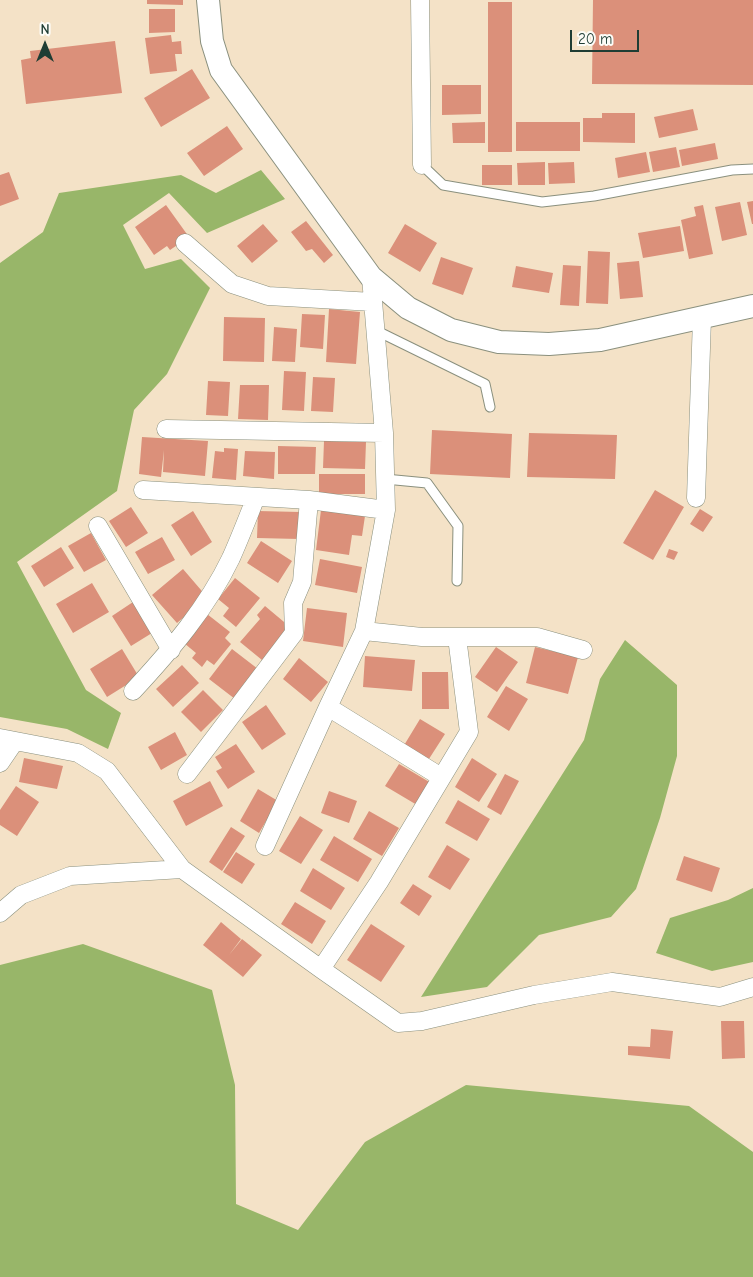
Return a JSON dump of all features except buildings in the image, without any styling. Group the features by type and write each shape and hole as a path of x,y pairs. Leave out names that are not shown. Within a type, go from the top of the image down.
{"street":[{"path":"208,0 212,41 221,70 371,277 408,308 450,330 499,342 549,344 600,340 753,306"},
{"path":"420,0 422,165"},
{"path":"185,243 232,284 268,296 373,302"},
{"path":"265,846 364,631 386,510 384,433 371,277"},
{"path":"696,498 702,318"},
{"path":"166,429 384,433"},
{"path":"143,490 309,500 386,510"},
{"path":"133,691 171,650 207,600 231,558 256,497"},
{"path":"187,774 294,634 293,603 302,582 309,500"},
{"path":"98,526 171,650"},
{"path":"364,631 422,637 537,637 583,650"},
{"path":"321,969 379,882 468,732 457,637"},
{"path":"328,706 441,777"},
{"path":"0,763 7,739 78,753 107,770 182,869 398,1023 422,1021 534,995 612,982 720,997 753,987"},
{"path":"0,913 21,895 70,876 182,869"}],"lane":[{"path":"422,165 443,185 542,202 594,196 732,170 753,170"},
{"path":"375,330 485,384 490,407"},
{"path":"385,479 427,483 458,526 458,581"}],"green space":[{"path":"261,170 285,199 207,233 169,193 123,225 145,269 181,259 210,288 167,374 134,410 117,491 17,562 86,690 121,713 108,749 67,729 0,717 0,263 43,232 59,193 181,175 216,193"},
{"path":"625,640 677,685 677,756 660,818 636,889 611,917 539,935 487,987 421,997 584,740 600,679"},
{"path":"753,888 753,962 712,971 656,953 670,918 728,900"},
{"path":"83,944 212,990 235,1085 236,1204 298,1230 365,1142 466,1085 689,1106 753,1152 753,1277 0,1277 0,965"}]}
